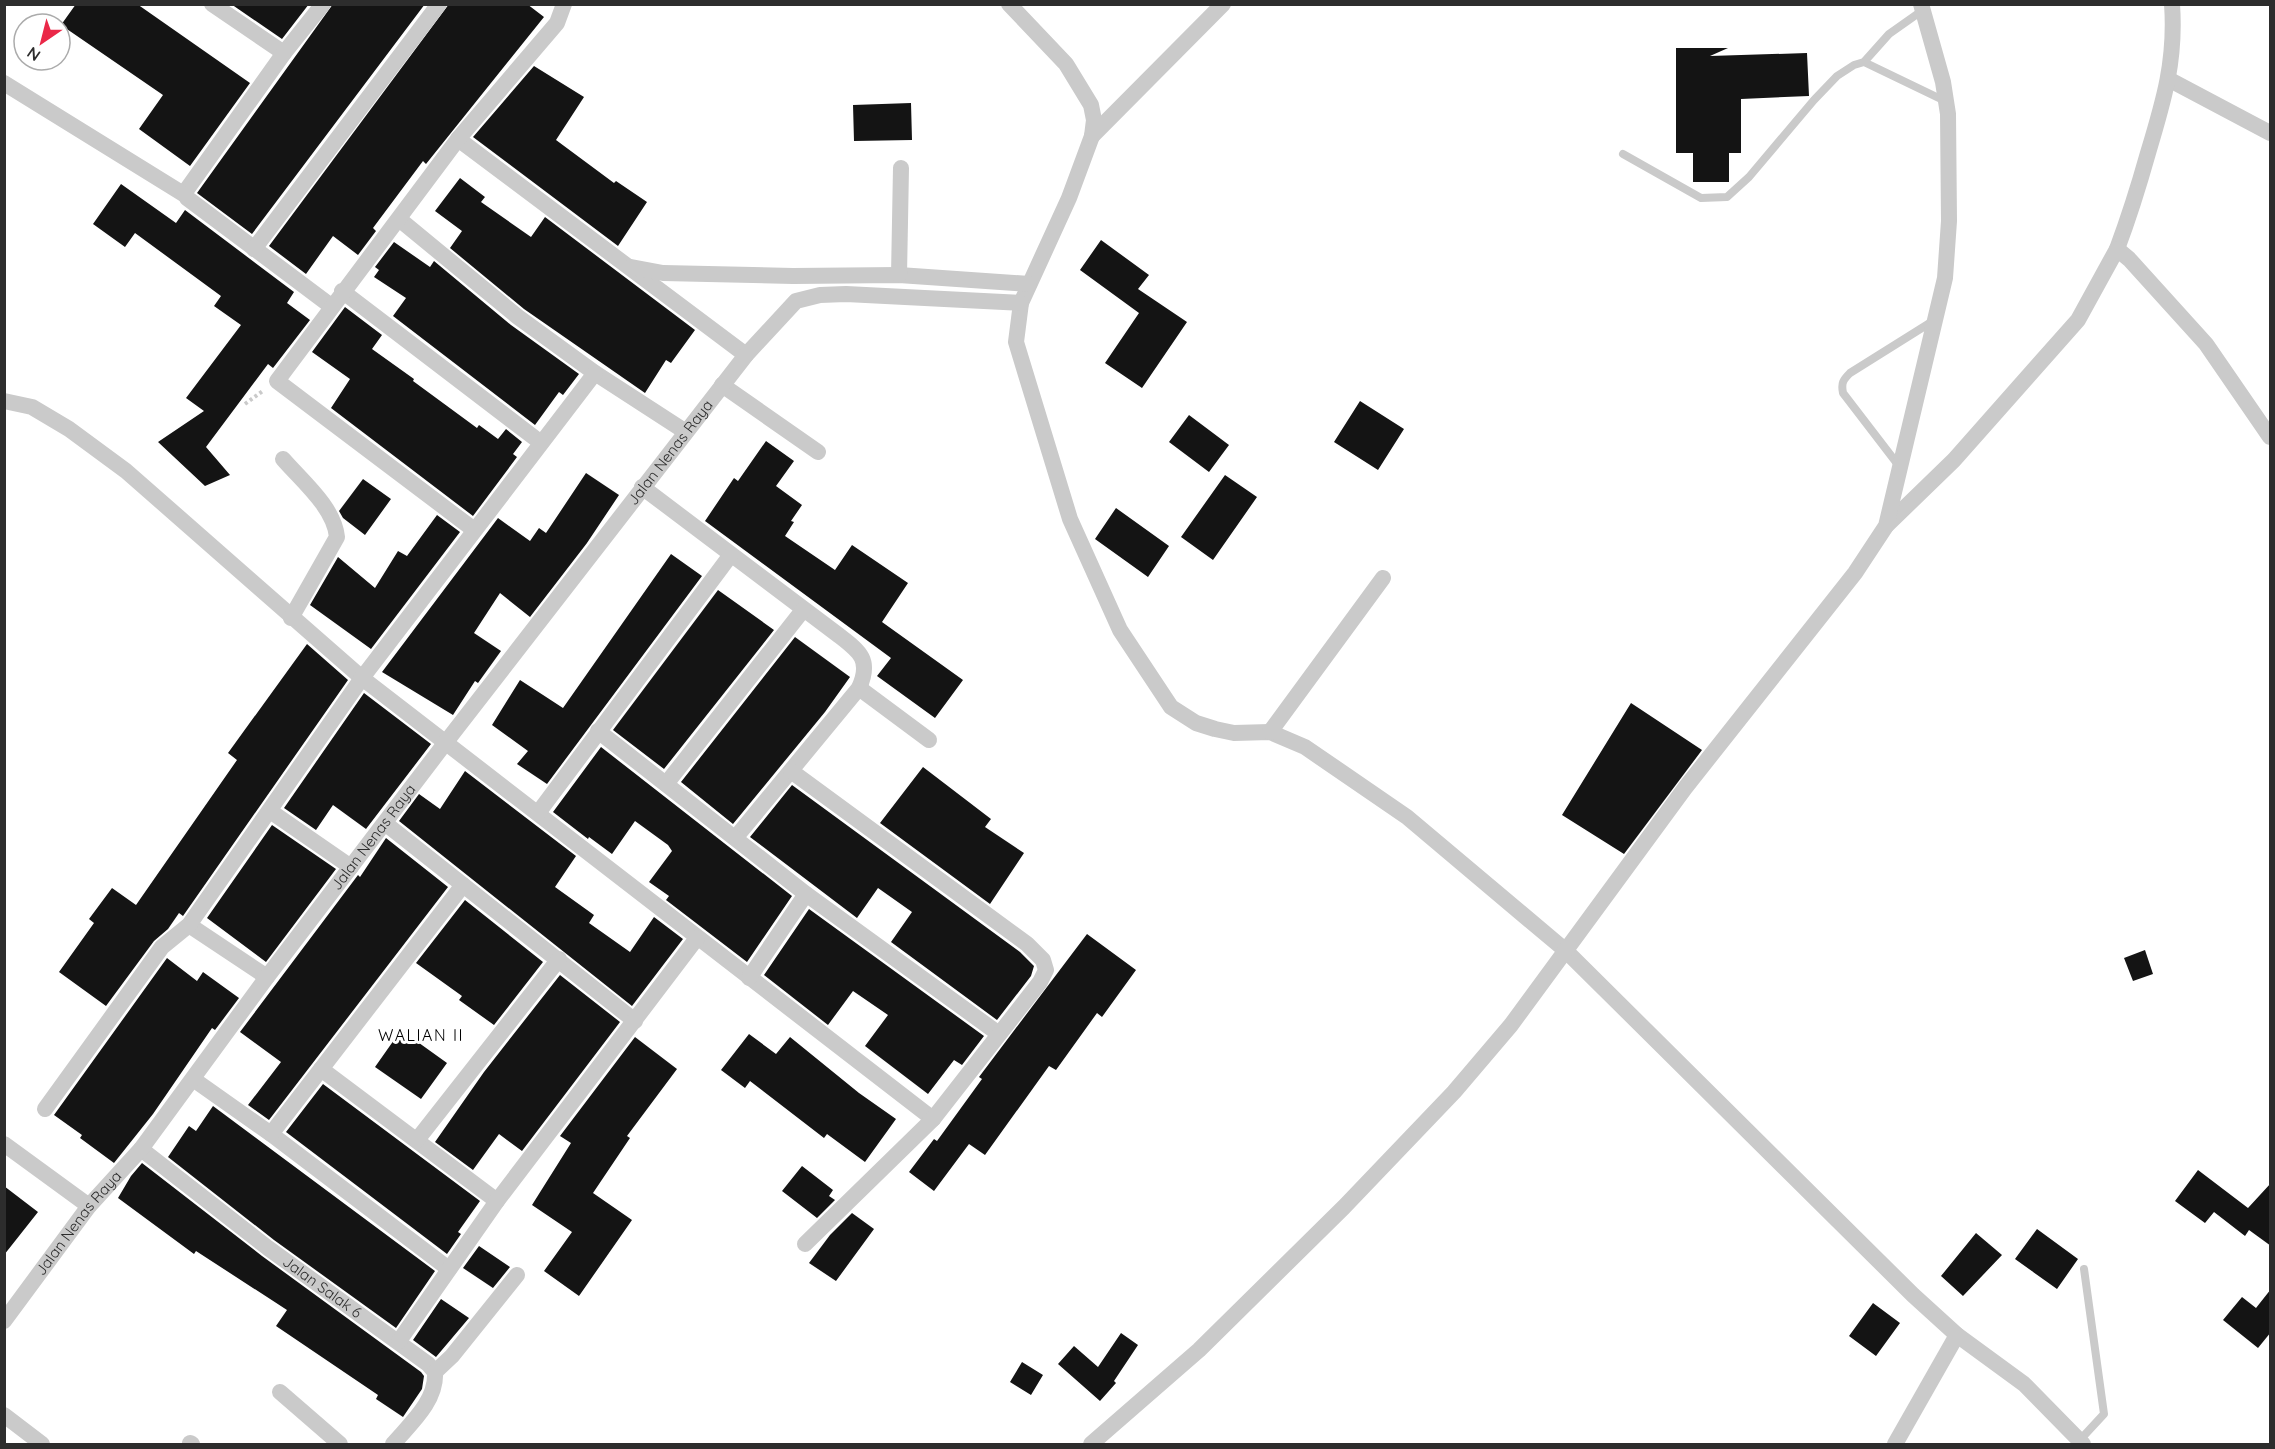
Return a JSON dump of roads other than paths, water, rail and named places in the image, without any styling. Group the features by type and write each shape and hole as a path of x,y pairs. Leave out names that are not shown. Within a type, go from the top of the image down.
{"street":[{"path":"212,4 284,53"},
{"path":"185,195 211,154 284,53 323,4"},
{"path":"255,249 439,4"},
{"path":"473,528 277,381 342,291 458,139 557,22 564,4"},
{"path":"1092,136 1223,4"},
{"path":"1091,1444 1199,1350 1427,1122 1511,1025 1685,788 1855,573 1886,526 1954,460 2079,320 2117,249 2129,218 2170,80 2174,26 2172,4"},
{"path":"1016,7 1066,64 1091,105 1094,120 1092,136 1060,220 1021,303 1016,342 1070,519 1120,630 1171,707 1196,723 1215,729 1270,732 1305,747 1407,817 1565,950 1912,1295 1957,1335 2024,1384 2081,1443"},
{"path":"1886,526 1945,278 1949,221 1948,114 1943,82 1922,7"},
{"path":"2170,80 2271,133"},
{"path":"4,82 185,195 331,306"},
{"path":"458,139 746,354"},
{"path":"899,275 902,168"},
{"path":"399,219 518,317 595,373 686,432"},
{"path":"2117,249 2129,259 2206,344 2271,437"},
{"path":"631,267 663,273 793,276 899,275 1029,284"},
{"path":"793,276 796,301 820,295 846,294 1021,303"},
{"path":"342,291 540,442"},
{"name":"Jalan Nenas Raya","path":"4,1321 89,1206 141,1149 267,977 642,487 746,354 796,301"},
{"path":"45,1109 162,947 189,925 362,678 473,528 595,373"},
{"path":"722,385 818,452"},
{"path":"4,401 32,407 69,429 126,471 362,678 933,1119"},
{"path":"283,459 323,505 335,525 337,537 291,618"},
{"path":"642,487 730,556 853,646 864,660 865,670 859,688 736,837"},
{"path":"538,813 730,556"},
{"path":"1270,732 1383,578"},
{"path":"666,784 803,610"},
{"path":"859,688 929,740"},
{"path":"598,730 806,894 999,1034"},
{"path":"791,771 1028,944 1043,960 1046,970 1040,982 933,1119 805,1244"},
{"path":"270,811 351,867"},
{"path":"386,824 635,1021"},
{"path":"271,1134 384,984 463,885"},
{"path":"749,978 806,894"},
{"path":"189,925 267,977"},
{"path":"399,1341 497,1201 697,938"},
{"path":"417,1140 559,959"},
{"path":"321,1069 497,1201"},
{"path":"193,1079 271,1134 449,1269"},
{"path":"4,1144 89,1206"},
{"name":"Jalan Salak 6","path":"141,1149 268,1248 399,1341 435,1372"},
{"path":"393,1444 428,1401 436,1382 435,1372 452,1356 517,1275"},
{"path":"1895,1444 1957,1335"},
{"path":"280,1392 340,1444"},
{"path":"4,1415 42,1444"}],"lane":[{"path":"1623,154 1701,198 1712,199 1727,196 1749,177 1837,76 1854,65 1864,62 1889,34 1922,7"},
{"path":"1864,62 1946,102"},
{"path":"1901,469 1843,393 1843,380 1850,373 1933,321"},
{"path":"2081,1443 2104,1414 2084,1269"}],"district":[{"name":"WALIAN II","path":"421,1035"}]}
